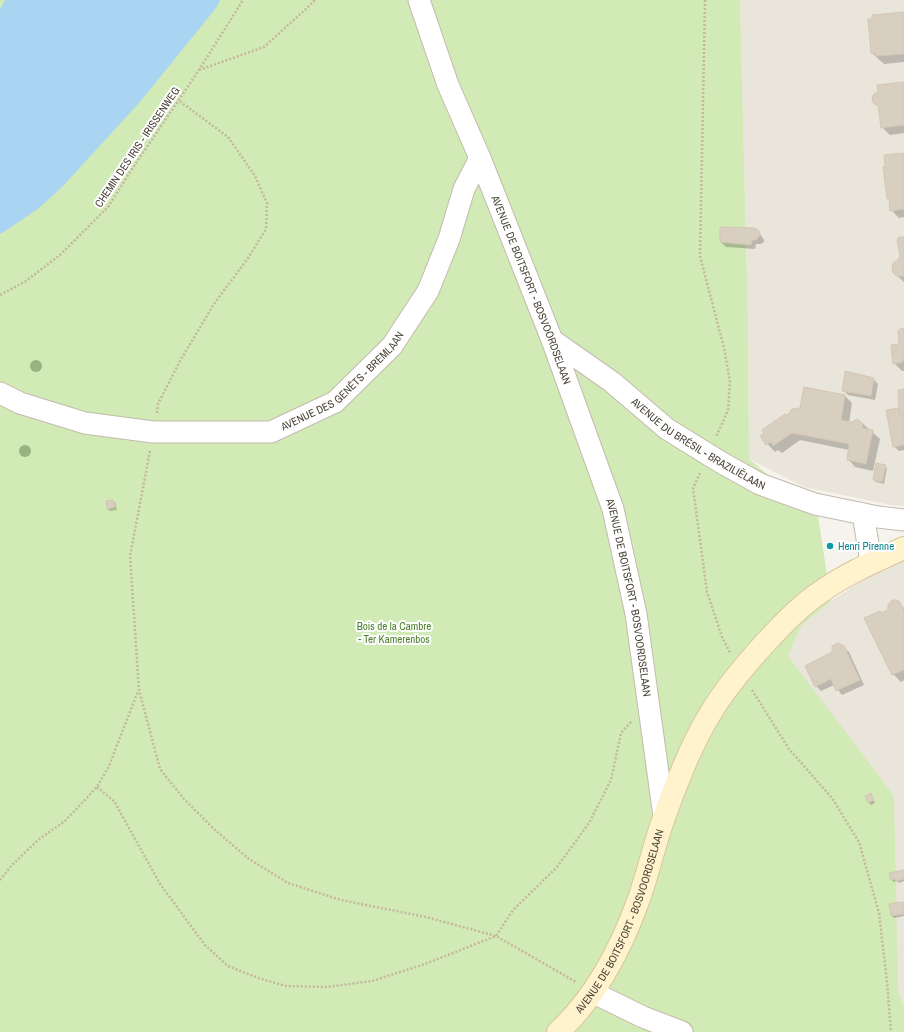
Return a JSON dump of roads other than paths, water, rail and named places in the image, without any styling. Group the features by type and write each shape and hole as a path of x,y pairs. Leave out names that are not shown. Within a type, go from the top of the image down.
{"street":[{"name":"AVENUE DE BOITSFORT - BOSVOORDSELAAN","path":"419,0 448,85 480,158 552,340 613,509 636,614 651,716 664,816 637,904 616,953 592,992 565,1026 558,1032"},
{"name":"AVENUE DES GENÊTS - BREMLAAN","path":"0,393 20,402 85,423 153,432 271,432 335,402 392,346 428,291 449,239 464,189 480,158"},
{"name":"AVENUE DU BRÉSIL - BRAZILIËLAAN","path":"552,340 612,382 666,429 760,484 815,504 863,514 904,520"},
{"path":"863,514 871,562"},
{"path":"664,816 693,744 710,713 740,671 791,615 822,591 871,562 904,548"},
{"path":"592,992 643,1017 682,1032"}],"water":[{"path":"5,0 220,0 216,8 139,103 62,187 39,208 0,234 0,9"}],"place":[{"name":"Henri Pirenne","path":"830,546"}],"park label":[{"name":"Bois de la Cambre - Ter Kamerenbos","path":"394,632"}]}
